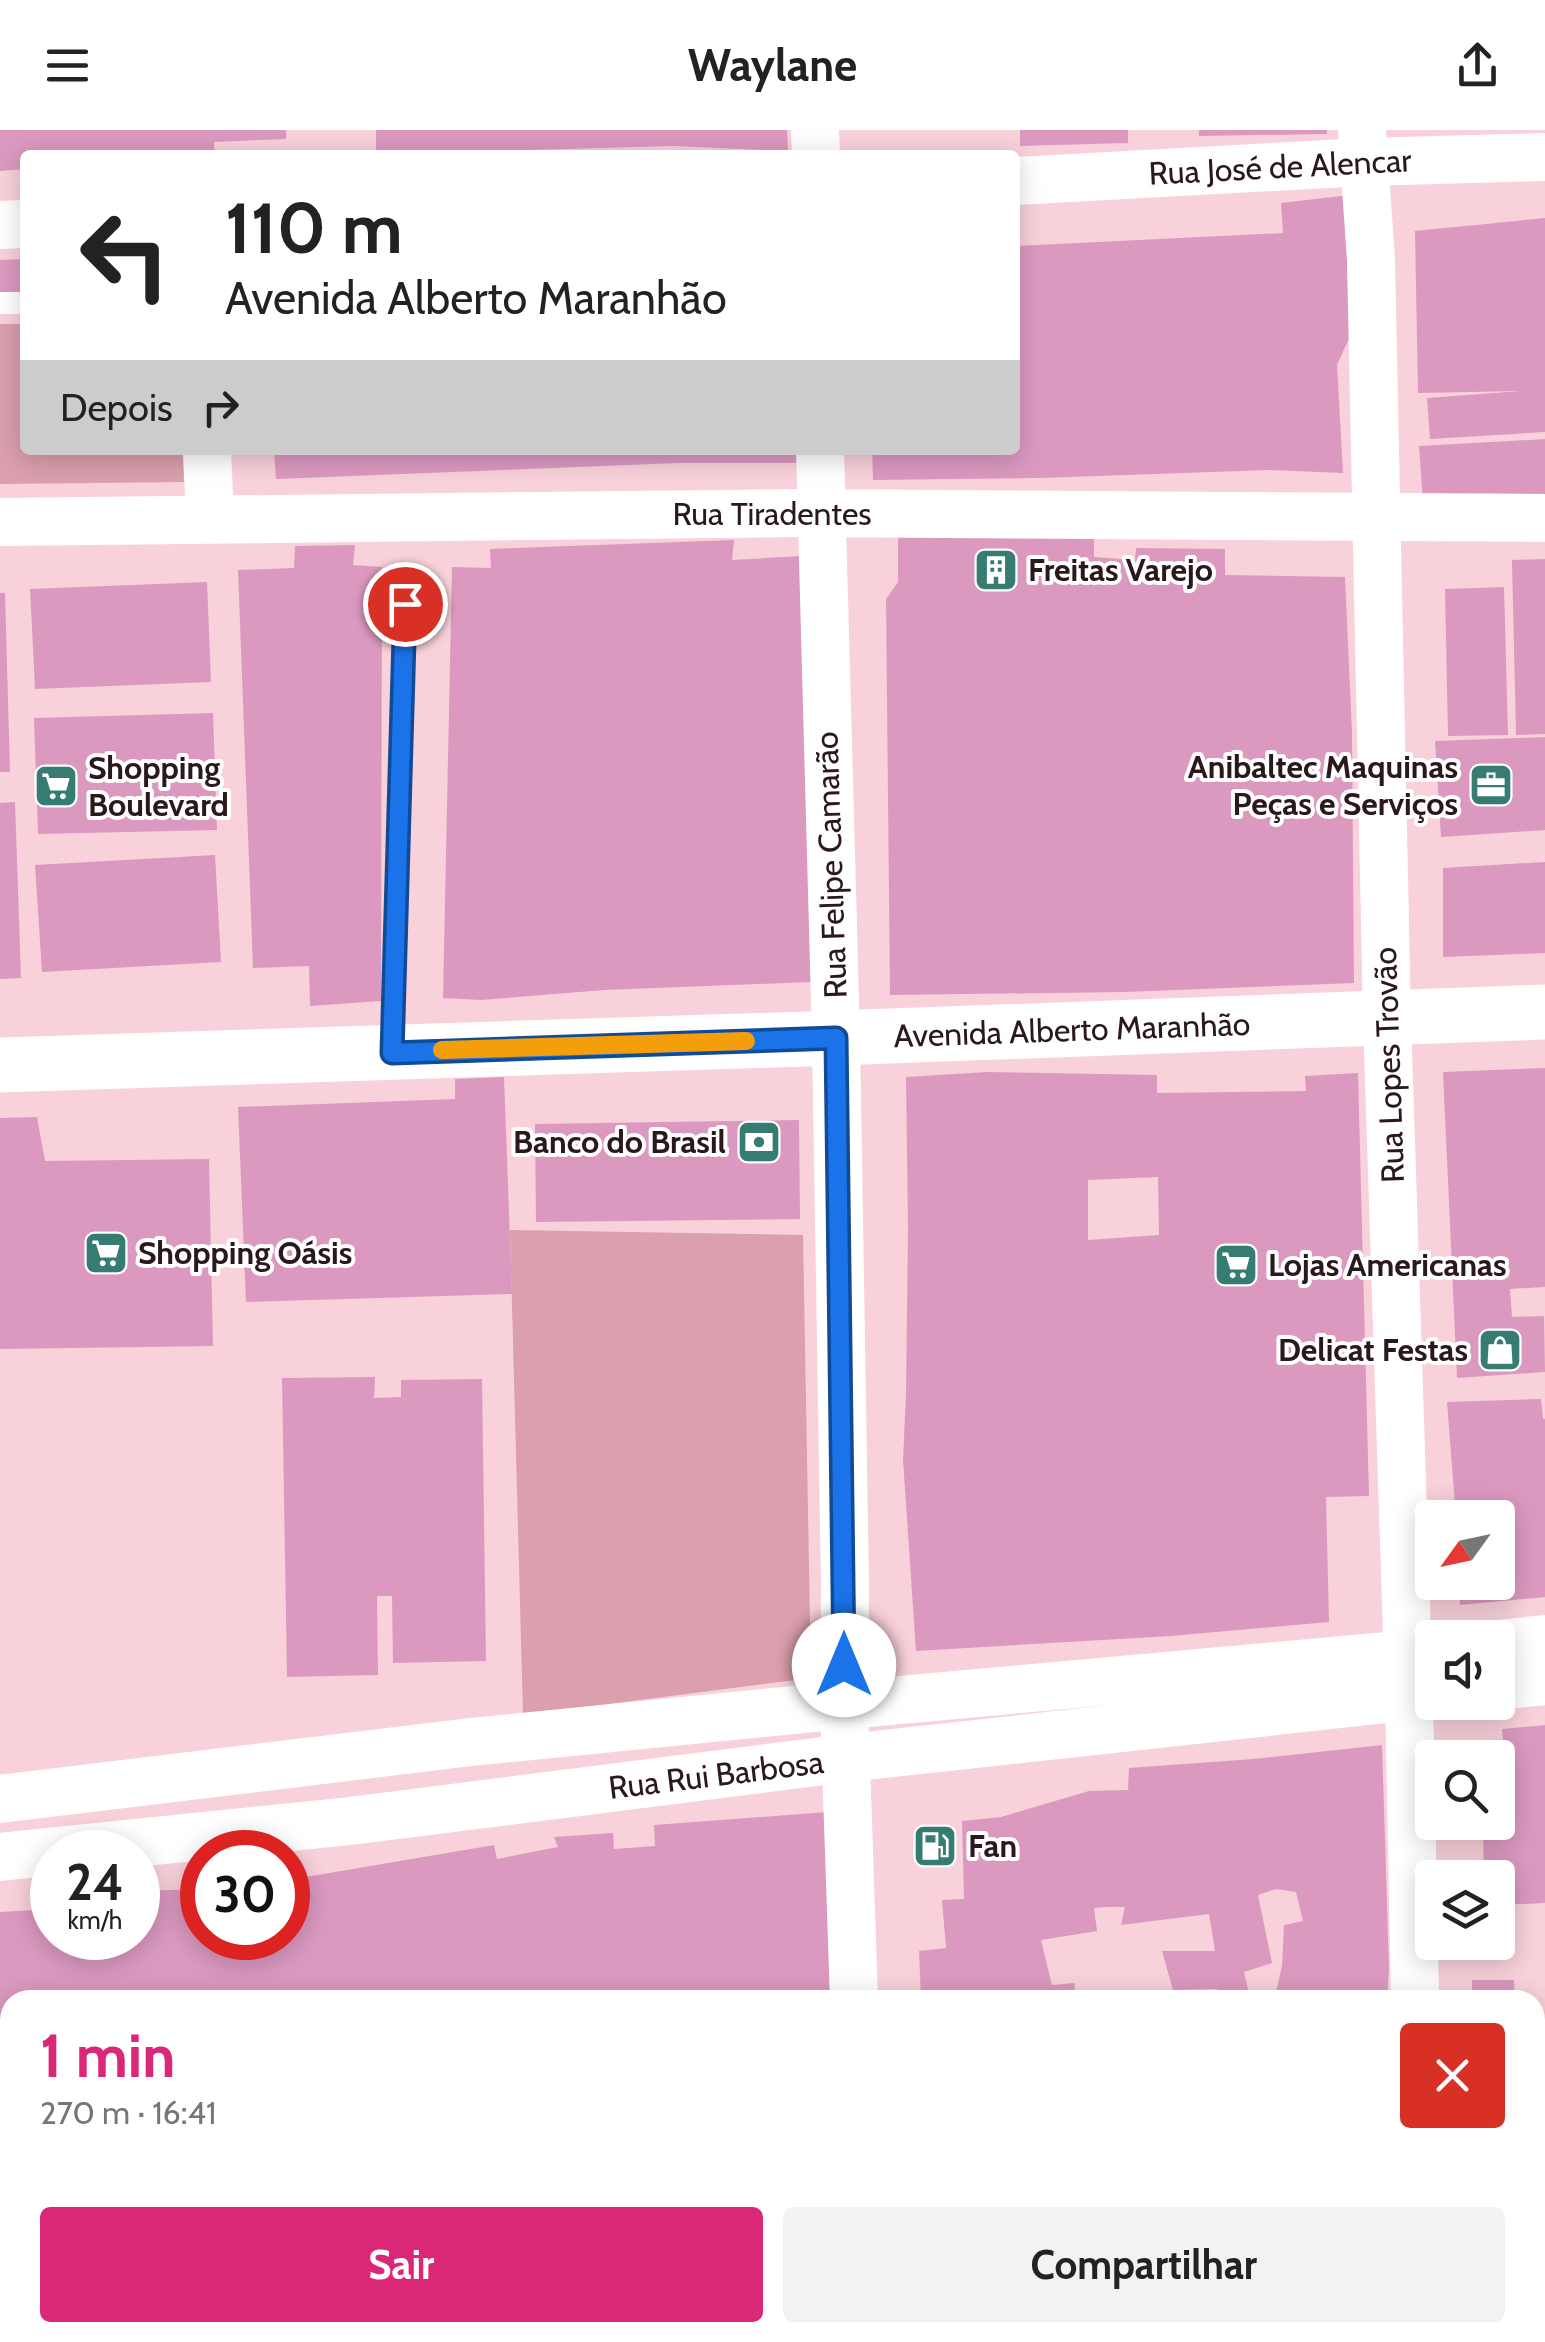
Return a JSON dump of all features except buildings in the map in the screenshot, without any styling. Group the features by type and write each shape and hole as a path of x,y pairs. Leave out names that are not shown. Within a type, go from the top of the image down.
{"main road":[{"name":"Avenida Alberto Maranhão","path":"0,1064 1545,1012"}],"street":[{"name":"Rua José de Alencar","path":"1020,180 1363,146 1545,157"},
{"name":"Rua Lopes Trovão","path":"1363,146 1371,260 1387,1019 1417,1620"},
{"path":"208,455 210,518"},
{"name":"Rua Felipe Camarão","path":"820,455 836,1038 844,1705 854,1990"},
{"name":"Rua Tiradentes","path":"0,522 821,513 1545,518"},
{"path":"1515,1642 1545,1639"},
{"name":"Rua Rui Barbosa","path":"0,1799 471,1742 844,1705 1415,1675"},
{"name":"Rua Rui Barbosa","path":"0,1857 350,1821 847,1758 1415,1676"},
{"path":"1515,1684 1545,1681"},
{"name":"Rua Lopes Trovão","path":"1414,1990 1419,1720"},
{"path":"343,1758 350,1821"}],"lane":[{"path":"392,1053 405,604"}],"shaded area":[{"path":"0,324 20,324 20,455 183,455 184,482 0,484"},
{"path":"510,1230 803,1235 811,1678 523,1715"}],"slow traffic":[{"path":"442,1050 746,1041"}],"place":[{"name":"Freitas Varejo","path":"996,570"},
{"name":"Anibaltec Maquinas Peças e Serviços","path":"1491,785"},
{"name":"Shopping Boulevard","path":"56,786"},
{"name":"Banco do Brasil","path":"759,1142"},
{"name":"Shopping Oásis","path":"106,1253"},
{"name":"Lojas Americanas","path":"1236,1265"},
{"name":"Delicat Festas","path":"1500,1350"},
{"name":"Fan","path":"935,1846"}],"route":[{"path":"405,604 392,1053 836,1038 844,1665"}]}
